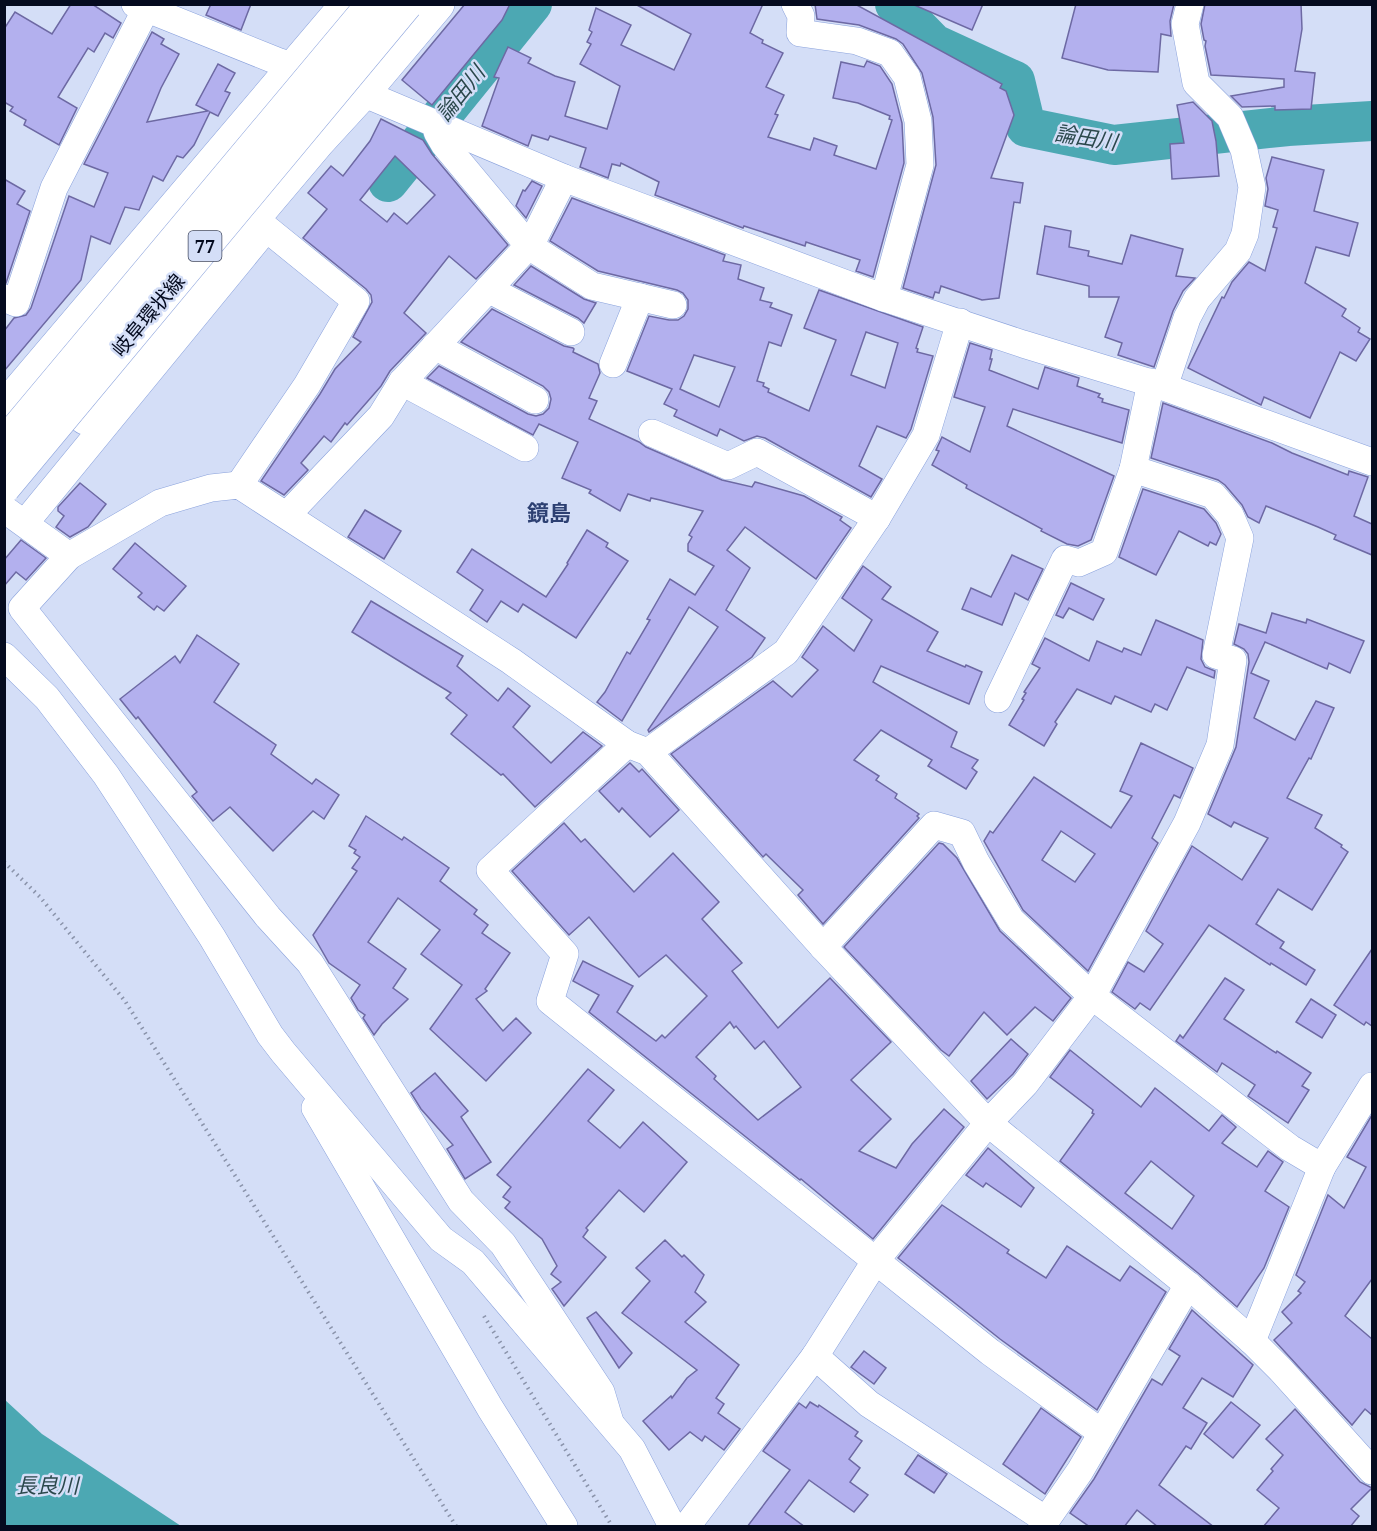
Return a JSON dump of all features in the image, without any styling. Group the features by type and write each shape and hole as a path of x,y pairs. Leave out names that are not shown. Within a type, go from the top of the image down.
{"main road":[{"name":"77","path":"4,408 19,379 287,63 347,4"},
{"name":"岐阜環状線","path":"4,445 373,4"},
{"name":"岐阜環状線","path":"4,487 406,4"},
{"name":"77","path":"11,515 85,418 438,4"}],"street":[{"path":"795,4 801,16 800,33 857,41 890,52 907,77 918,121 920,165 884,298"},
{"path":"998,699 1065,559 1079,563 1104,552 1133,469 1158,384 1187,318 1197,299 1238,251 1245,234 1252,187 1244,150 1230,117 1196,83 1185,24 1190,4"},
{"path":"4,298 15,303 54,188 141,7 194,15 287,63 564,178 884,298 1023,344 1158,384 1372,462"},
{"path":"69,556 11,515 266,228 328,152 363,93"},
{"path":"441,127 437,132 444,144 529,246 592,286 673,305"},
{"path":"287,515 381,416 402,382 529,246 564,178"},
{"path":"239,486 307,386 356,301 266,228"},
{"path":"488,289 571,332"},
{"path":"612,364 640,297"},
{"path":"960,322 926,435 877,518 786,652 638,748 490,870 565,954 550,1001 990,1352 1102,1433"},
{"path":"435,346 535,400"},
{"path":"402,382 525,448"},
{"path":"652,433 728,466 757,452 877,518"},
{"path":"687,1527 815,1356 876,1260 987,1122 1025,1084 1092,996 1187,823 1220,745 1233,660 1216,655 1240,538 1230,515 1214,495 1133,469"},
{"path":"610,1422 601,1392 503,1244 461,1201 310,963 268,917 22,608 69,556 160,503 211,488 239,486 511,661 638,748 987,1122 1188,1285 1252,1341 1372,1472"},
{"path":"4,656 47,698 106,775 212,937 270,1035 283,1052 441,1239 473,1262 610,1422 632,1449 672,1527"},
{"path":"823,947 934,825 962,833 976,862 1011,920 1092,996 1290,1148 1322,1167"},
{"path":"283,1052 490,1408 564,1527"},
{"path":"1252,1341 1322,1167 1372,1086"},
{"path":"815,1356 869,1404 1044,1523 1080,1472 1188,1285"}],"path":[{"path":"4,862 40,897 125,1001 456,1527"},
{"path":"481,1311 612,1527"}],"water":[{"name":"長良川","path":"4,1399 42,1434 181,1526 5,1526"}],"building":[{"path":"71,4 92,4 121,23 113,38 105,33 94,52 88,48 58,97 77,108 59,145 24,125 26,120 10,111 13,107 4,102 4,29 15,12 52,34"},
{"path":"211,4 251,4 241,30 206,15"},
{"path":"465,4 510,4 502,20 432,105 402,80"},
{"path":"635,4 763,4 750,33 763,40 762,43 783,53 766,87 784,95 768,137 810,150 814,138 837,146 834,155 876,169 892,120 889,119 890,116 858,103 833,98 841,62 864,67 867,61 880,66 892,84 902,123 904,163 873,277 856,271 860,260 806,242 805,246 744,226 743,228 655,195 659,182 621,163 620,166 612,164 608,178 580,167 586,148 550,136 548,140 532,135 528,146 482,126 499,78 494,77 508,47 531,58 528,63 555,76 575,82 565,116 607,129 620,86 580,64 591,44 587,42 592,32 589,30 596,8 631,25 621,45 674,70 691,34"},
{"path":"815,4 855,4 1002,84 1000,88 1006,91 1014,115 991,178 1023,183 1020,203 1014,202 999,298 982,300 941,286 939,293 935,292 933,298 903,288 936,165 933,117 922,73 903,44 896,39 859,25 817,19"},
{"path":"912,4 983,4 972,30"},
{"path":"1076,4 1174,4 1170,21 1171,36 1161,34 1158,72 1108,70 1062,58"},
{"path":"1205,4 1301,4 1302,29 1295,71 1315,73 1311,109 1275,110 1275,106 1242,107 1231,96 1284,87 1284,79 1211,75 1201,24"},
{"path":"152,32 164,39 161,44 179,54 161,88 147,122 208,111 196,105 218,64 235,73 225,91 230,93 218,116 210,112 194,145 183,158 177,156 163,181 153,176 139,210 125,207 110,244 91,236 81,280 4,371 4,331 14,318 26,315 31,308 69,196 94,207 108,173 84,164"},
{"path":"1193,102 1212,121 1219,176 1172,179 1170,144 1184,143 1177,105"},
{"path":"381,119 423,140 432,154 508,245 476,279 449,256 404,313 426,333 390,371 381,386 347,425 345,423 331,442 324,436 301,463 308,470 284,495 261,481 335,369 361,342 353,337 372,302 371,295 366,289 303,238 327,209 308,193 331,166 343,176 370,141","holes":["395,156 435,195 407,224 394,213 387,222 360,200"]},
{"path":"1272,157 1324,170 1314,211 1358,223 1349,256 1316,247 1305,283 1346,309 1342,316 1360,328 1358,332 1370,339 1356,361 1340,352 1310,418 1264,397 1261,405 1188,368 1222,297 1224,298 1232,282 1249,262 1265,271 1277,228 1273,227 1278,210 1265,206 1268,189 1266,178"},
{"path":"4,179 25,191 17,204 30,211 6,283 4,283"},
{"path":"532,181 542,186 526,218 516,206 523,190 525,191"},
{"path":"572,198 725,255 723,261 741,265 738,279 764,288 760,300 772,303 770,307 792,315 781,346 769,342 757,381 764,383 763,386 769,389 768,392 809,411 836,340 804,328 819,290 923,327 916,348 917,352 933,356 911,429 906,438 877,426 859,466 882,479 871,497 765,438 757,436 744,441 720,429 717,436 674,416 677,410 664,404 672,389 627,371 649,316 678,320 688,309 688,300 683,293 677,290 598,271 550,241","holes":["866,332 898,343 885,388 851,375","694,355 735,367 719,407 680,389"]},
{"path":"1045,226 1071,231 1069,247 1089,251 1088,256 1122,264 1131,235 1183,249 1176,276 1195,278 1183,291 1173,311 1154,367 1118,355 1122,343 1105,337 1119,297 1089,297 1089,286 1037,274"},
{"path":"531,266 584,299 596,303 584,323 514,285"},
{"path":"492,309 564,346 573,348 573,352 598,364 600,373 589,398 597,401 589,419 722,480 752,487 755,482 804,496 842,517 840,520 851,528 816,579 745,527 727,550 750,568 726,610 765,638 752,657 649,732 648,730 718,627 689,607 622,721 597,702 627,652 630,654 670,579 695,595 714,566 688,551 688,544 692,537 689,535 703,511 651,498 650,501 628,494 620,511 589,493 591,490 562,478 578,442 539,424 533,435 427,378 439,366 528,414 536,416 543,414 549,408 551,399 549,392 543,386 461,342"},
{"path":"970,343 992,350 989,370 1038,389 1045,367 1079,378 1077,386 1100,394 1098,397 1103,399 1102,402 1129,410 1122,443 1013,409 1007,426 1114,476 1091,540 1078,546 1067,544 966,488 967,485 932,465 939,451 936,450 942,437 970,452 985,407 954,397"},
{"path":"1163,403 1272,443 1348,475 1349,471 1368,477 1354,516 1372,524 1372,555 1334,539 1336,535 1266,506 1259,523 1248,517 1242,505 1218,480 1151,458"},
{"path":"80,483 106,504 88,527 70,537 56,527 64,516 58,511 58,507"},
{"path":"1143,489 1204,509 1216,523 1221,534 1216,545 1210,542 1208,546 1179,531 1156,575 1119,557"},
{"path":"365,510 401,531 384,559 348,537"},
{"path":"587,530 608,543 606,547 628,561 576,638 523,604 518,612 501,601 487,622 470,610 483,590 457,572 472,549 546,597"},
{"path":"21,540 46,558 26,580 16,572 4,586 4,560"},
{"path":"135,543 186,586 164,611 157,606 154,610 138,597 142,593 113,569"},
{"path":"1012,555 1043,569 1028,600 1015,593 1002,625 962,609 971,588 991,597"},
{"path":"863,566 891,587 882,599 938,632 927,651 982,672 969,704 881,666 873,682 957,732 951,747 978,760 972,768 977,772 966,789 928,766 932,760 881,730 854,760 879,776 876,780 897,794 895,798 919,814 917,816 919,818 823,924 798,895 803,890 766,854 763,857 671,754 773,681 792,697 818,670 802,657 823,626 854,651 872,620 842,598"},
{"path":"1071,583 1104,599 1093,620 1069,608 1063,618 1056,615"},
{"path":"371,601 463,656 457,666 498,701 508,688 530,706 513,727 551,763 583,732 602,746 535,807 503,774 501,775 451,734 467,715 446,698 451,693 352,632"},
{"path":"1272,613 1306,623 1307,619 1364,641 1350,673 1329,663 1327,669 1265,642 1251,673 1269,681 1254,718 1295,740 1316,701 1334,708 1311,759 1309,758 1287,798 1322,815 1315,828 1342,845 1341,847 1348,852 1312,910 1278,889 1256,924 1284,942 1280,948 1315,970 1306,985 1271,963 1270,965 1209,925 1150,1010 1140,1003 1135,1009 1112,992 1128,962 1144,972 1163,944 1146,931 1192,846 1242,880 1268,838 1234,822 1231,827 1208,814 1236,747 1249,662 1248,654 1244,649 1234,644 1239,624 1266,633"},
{"path":"1156,620 1203,640 1201,659 1205,667 1215,671 1214,678 1187,667 1167,710 1155,704 1151,712 1115,696 1111,704 1077,689 1055,722 1057,724 1044,746 1009,725 1024,700 1022,699 1026,693 1024,692 1040,668 1032,664 1045,638 1089,661 1097,641 1122,652 1124,648 1141,655"},
{"path":"197,635 239,664 214,702 276,745 271,754 312,784 316,779 339,795 324,819 313,811 273,851 230,807 213,821 192,796 197,792 138,717 136,719 120,699 175,656 180,663"},
{"path":"1141,743 1193,768 1180,798 1174,795 1152,838 1158,843 1088,971 1023,910 984,841 990,831 993,833 1034,777 1111,828 1132,796 1120,791","holes":["1061,831 1095,854 1075,882 1042,860"]},
{"path":"630,763 639,772 642,769 679,810 650,837 622,808 619,812 599,791"},
{"path":"366,816 402,840 404,837 449,868 440,881 477,910 474,914 488,925 482,933 510,953 485,989 487,991 476,999 503,1031 516,1018 531,1033 486,1081 430,1029 462,985 421,954 440,930 398,898 368,942 406,969 393,988 408,999 374,1035 363,1018 365,1015 358,1010 351,998 360,985 329,963 313,935 357,871 352,868 360,857 354,853 356,850 349,846"},
{"path":"564,823 581,842 585,839 634,892 673,853 719,902 702,919 742,963 732,971 778,1028 830,978 891,1042 851,1080 891,1119 859,1151 896,1168 912,1144 944,1109 964,1127 873,1239 801,1179 589,1012 599,995 573,981 583,961 633,986 617,1012 656,1041 662,1035 665,1038 707,996 666,955 639,977 589,917 569,935 512,871","holes":["730,1022 734,1028 736,1026 755,1049 764,1041 801,1087 758,1120 714,1079 716,1076 696,1057"]},
{"path":"939,843 957,858 1000,931 1071,998 1053,1021 1035,1007 1007,1035 984,1012 949,1056 844,947"},
{"path":"1372,949 1372,1026 1366,1022 1364,1025 1334,1005"},
{"path":"1225,978 1244,990 1224,1019 1311,1073 1302,1086 1309,1090 1288,1123 1248,1096 1255,1085 1222,1063 1217,1072 1176,1041 1180,1035 1183,1038"},
{"path":"1311,999 1336,1015 1322,1038 1296,1022"},
{"path":"1011,1039 1028,1054 1013,1074 987,1099 971,1081"},
{"path":"1070,1050 1141,1107 1155,1088 1209,1131 1222,1115 1236,1127 1222,1143 1257,1167 1268,1151 1283,1162 1265,1191 1289,1207 1264,1268 1237,1307 1060,1161 1094,1114 1093,1110 1050,1077","holes":["1151,1161 1194,1196 1172,1229 1125,1193"]},
{"path":"588,1069 614,1090 588,1121 620,1148 643,1122 687,1162 644,1212 619,1190 586,1228 588,1230 583,1237 606,1257 564,1306 552,1289 561,1282 551,1274 557,1266 542,1239 505,1208 510,1202 503,1197 511,1187 497,1175"},
{"path":"435,1073 468,1111 461,1117 491,1162 465,1179 447,1149 453,1145 421,1109 411,1093"},
{"path":"1372,1115 1372,1279 1345,1316 1372,1339 1372,1415 1365,1409 1352,1425 1274,1340 1292,1323 1282,1312 1301,1293 1298,1291 1305,1282 1296,1275 1328,1195 1344,1208 1366,1167 1347,1157"},
{"path":"988,1148 1034,1188 1021,1207 986,1183 983,1187 966,1175"},
{"path":"942,1205 1009,1250 1007,1253 1046,1278 1067,1246 1120,1281 1130,1266 1166,1292 1097,1410 1000,1339 898,1258"},
{"path":"665,1240 704,1275 695,1292 706,1302 685,1322 739,1365 716,1398 724,1404 718,1413 740,1429 724,1450 705,1436 702,1441 690,1432 669,1450 643,1421 671,1396 672,1398 687,1378 697,1370 622,1313 650,1281 636,1268"},
{"path":"1192,1310 1253,1365 1233,1397 1202,1378 1183,1408 1207,1423 1191,1449 1186,1446 1159,1485 1214,1527 1158,1527 1137,1510 1124,1527 1090,1527 1070,1513 1094,1479 1152,1379 1162,1385 1180,1356 1169,1349"},
{"path":"596,1312 632,1353 619,1368 587,1318"},
{"path":"864,1351 886,1368 874,1384 851,1367"},
{"path":"810,1402 818,1407 819,1405 858,1432 855,1436 862,1441 849,1459 860,1468 850,1482 868,1495 854,1512 809,1480 785,1512 805,1527 747,1527 790,1470 763,1451 799,1403 806,1408"},
{"path":"1231,1402 1260,1425 1233,1458 1204,1434"},
{"path":"1041,1408 1081,1437 1045,1494 1003,1464"},
{"path":"1295,1409 1360,1482 1372,1488 1351,1509 1359,1516 1350,1527 1263,1527 1279,1508 1257,1490 1283,1455 1266,1439"},
{"path":"918,1455 947,1474 934,1493 905,1474"}],"waterway":[{"name":"論田川","path":"388,182 532,4"},
{"name":"論田川","path":"895,4 934,44 1015,81 1026,127 1114,145 1288,126 1372,121"}],"district":[{"name":"鏡島","path":"549,512"}]}
